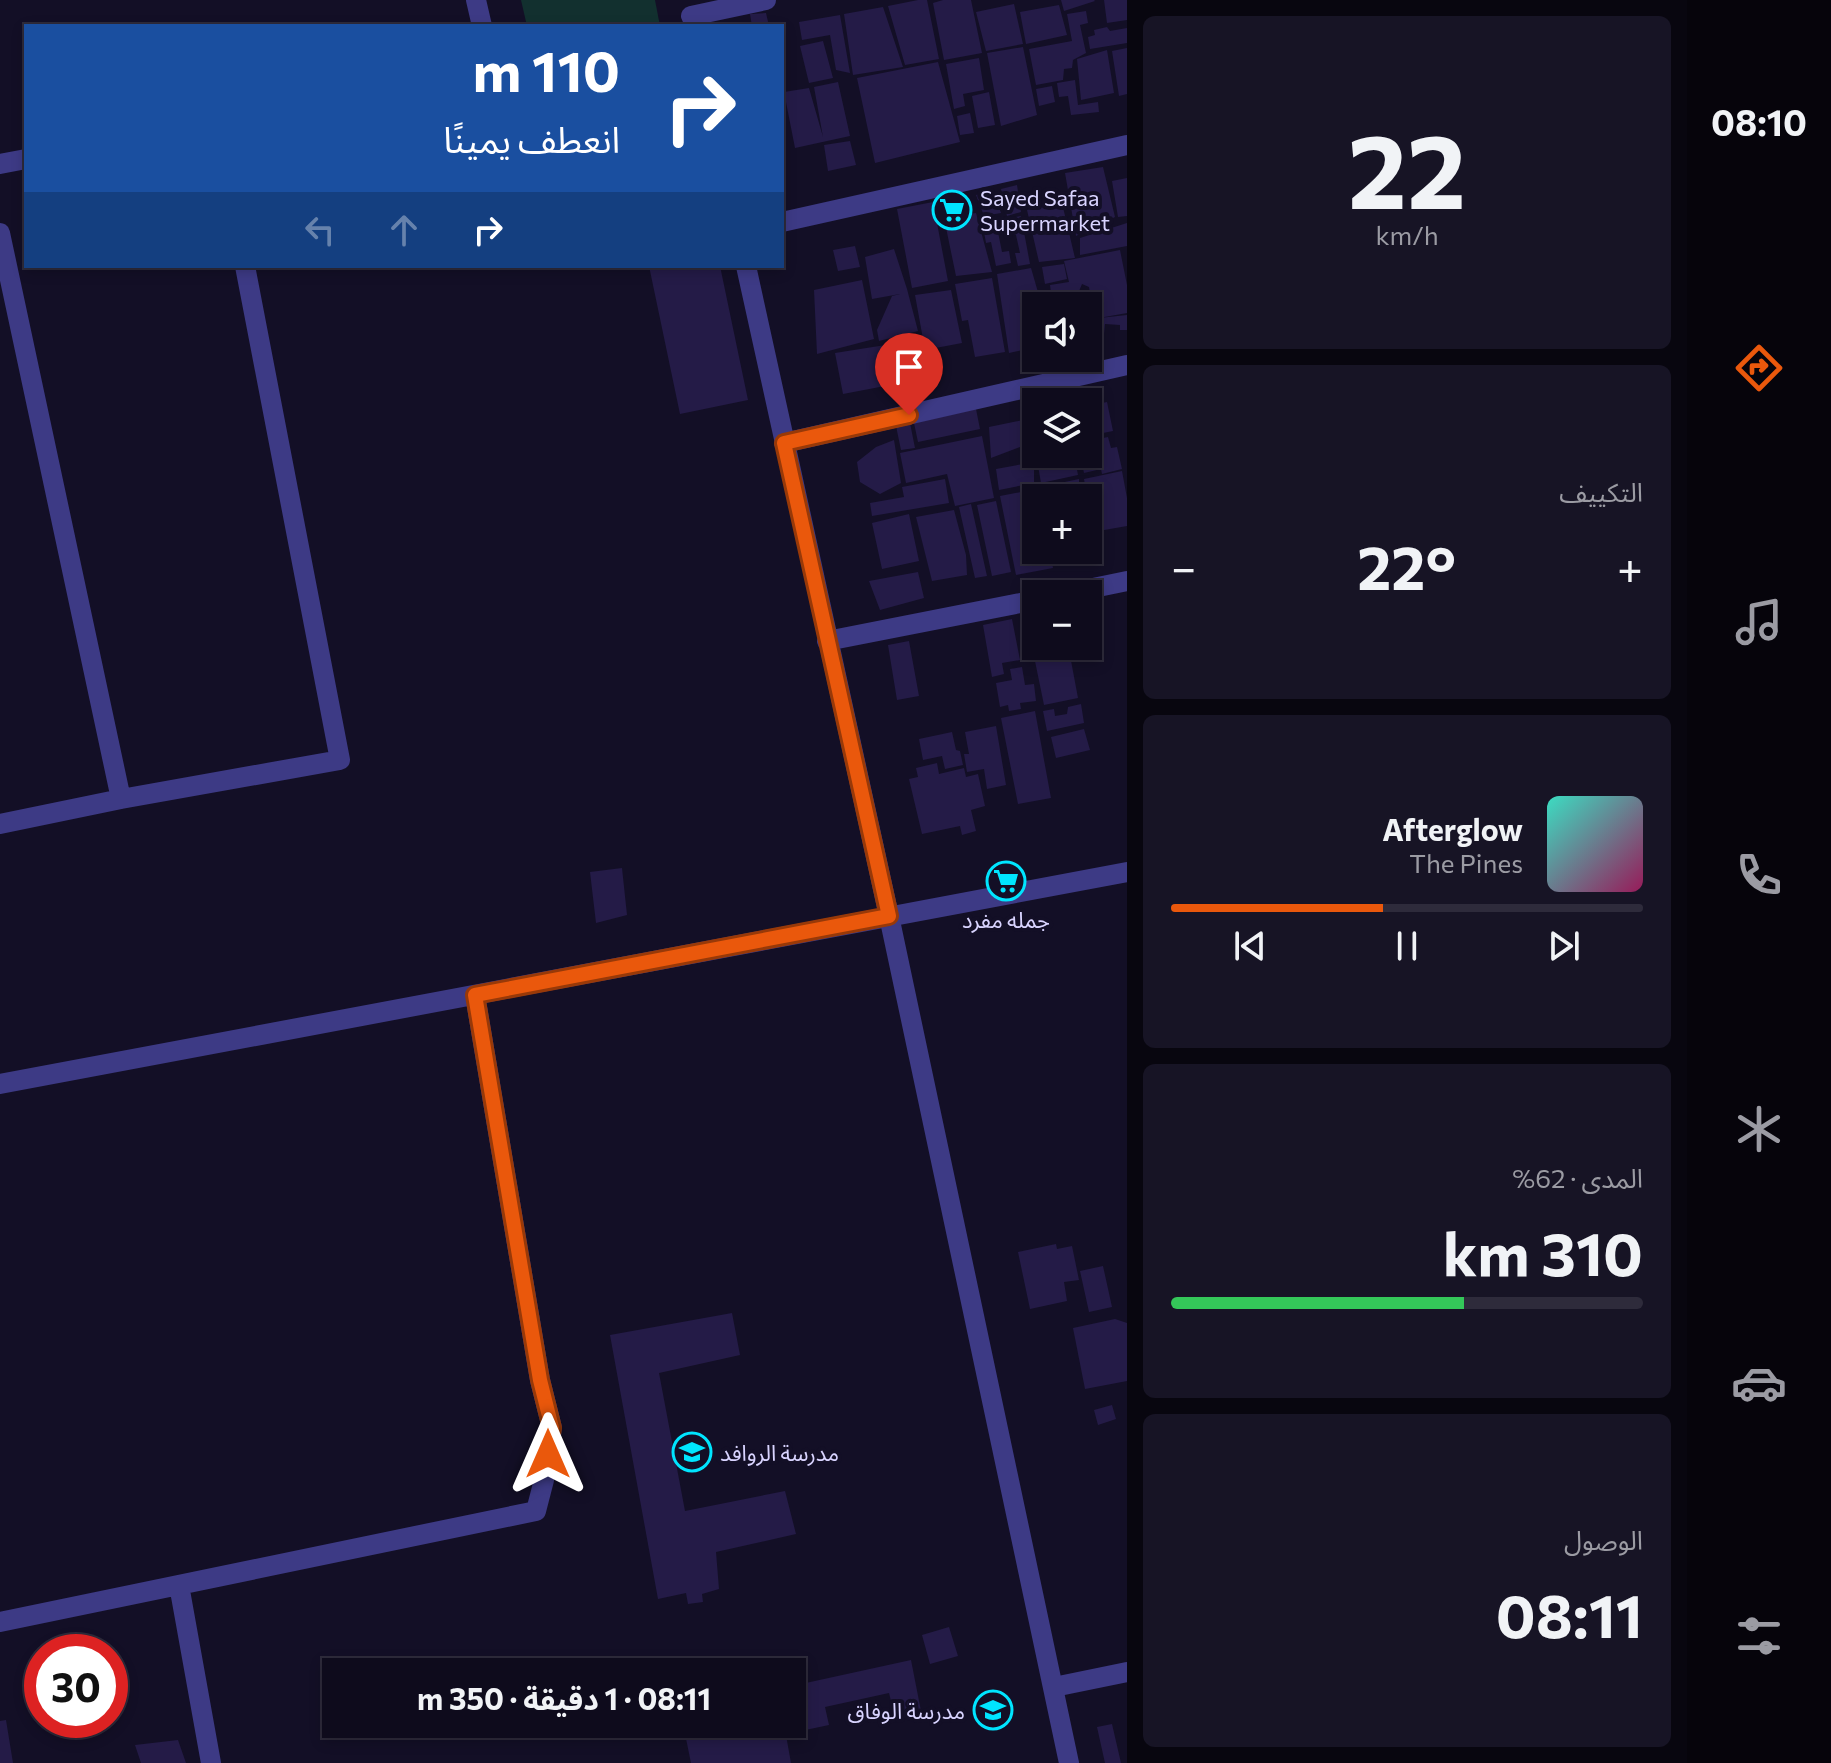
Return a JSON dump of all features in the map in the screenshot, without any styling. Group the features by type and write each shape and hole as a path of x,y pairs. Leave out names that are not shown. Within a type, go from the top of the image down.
{"street":[{"path":"476,0 482,24"},
{"path":"691,14 766,0"},
{"path":"784,222 1127,145"},
{"path":"0,164 24,159"},
{"path":"0,233 2,255 121,799"},
{"path":"0,824 340,760 245,268"},
{"path":"746,268 889,916 1069,1763"},
{"path":"784,443 1127,365"},
{"path":"1102,586 1127,581"},
{"path":"827,641 1022,603"},
{"path":"0,1084 1127,872"},
{"path":"0,1622 536,1511 552,1428 540,1380 475,995"},
{"path":"179,1585 211,1763"},
{"path":"1054,1687 1127,1672"}],"green space":[{"path":"521,0 655,0 660,24 527,24"}],"building":[{"path":"927,0 939,59 905,65 888,6"},
{"path":"971,0 982,53 944,60 933,3"},
{"path":"1061,0 1094,0 1095,1 1064,11"},
{"path":"1104,0 1127,0 1127,20 1107,23"},
{"path":"1014,4 1023,44 986,51 976,12"},
{"path":"1059,5 1067,35 1026,44 1020,12"},
{"path":"883,7 903,67 853,75 844,14"},
{"path":"1086,11 1088,23 1080,25 1086,53 1071,61 1072,68 1064,69 1063,80 1036,85 1029,49 1072,41 1067,14"},
{"path":"766,13 769,24 752,24 750,14"},
{"path":"840,15 850,73 836,70 830,35 802,40 799,22"},
{"path":"1107,27 1110,31 1127,28 1127,43 1090,49 1088,37 1095,35 1094,30"},
{"path":"823,41 833,78 809,83 800,46"},
{"path":"1023,47 1037,115 1001,126 987,53"},
{"path":"1127,48 1127,94 1119,96 1112,51"},
{"path":"1107,50 1114,93 1081,100 1077,59"},
{"path":"979,58 984,90 963,94 965,106 954,109 946,64"},
{"path":"938,62 960,142 875,163 857,78"},
{"path":"1075,80 1078,105 1098,102 1099,112 1071,115 1068,96 1059,97 1057,83"},
{"path":"838,82 850,136 795,148 784,92 809,88 823,137 814,87"},
{"path":"1052,86 1055,102 1039,106 1036,89"},
{"path":"989,92 995,125 978,128 972,96"},
{"path":"970,113 974,133 960,135 957,116"},
{"path":"850,141 856,165 828,171 824,145"},
{"path":"1103,167 1115,217 1076,236 1065,173"},
{"path":"1127,178 1127,216 1118,217 1112,181"},
{"path":"1017,185 1021,212 1007,216 1001,189"},
{"path":"993,190 1001,213 984,216 976,195"},
{"path":"933,202 948,281 912,288 897,209"},
{"path":"1062,203 1075,258 1039,262 1027,210"},
{"path":"976,213 992,272 956,276 944,218"},
{"path":"1021,216 1030,264 1018,266 1015,253 1020,253 1016,235 1008,233 1005,219"},
{"path":"1001,217 1004,231 998,232 1002,252 1009,251 1011,263 996,266 991,242 986,243 982,221"},
{"path":"1127,223 1127,246 1080,255 1080,238"},
{"path":"855,246 860,267 838,271 833,250"},
{"path":"894,249 918,331 879,341 877,330 892,296 900,294 872,299 865,257"},
{"path":"1120,250 1127,285 1127,313 1102,317 1102,292 1090,292 1089,287 1082,284 1079,292 1051,292 1050,285 1069,282 1064,261"},
{"path":"1064,264 1067,279 1045,284 1042,267"},
{"path":"649,268 720,268 748,400 680,414"},
{"path":"1031,268 1038,292 1022,292 1022,350 1009,353 997,274"},
{"path":"992,278 1005,352 975,357 968,320 962,321 955,284"},
{"path":"862,280 874,339 817,354 814,290"},
{"path":"951,290 962,343 925,350 915,295"},
{"path":"1127,315 1127,330 1120,330 1120,325 1105,324 1104,334 1102,318"},
{"path":"898,343 906,382 843,394 835,353"},
{"path":"1107,402 1113,431 1102,433 1102,403"},
{"path":"976,409 980,429 918,442 914,423"},
{"path":"1022,420 1022,446 991,458 989,427"},
{"path":"910,423 915,448 901,450 896,426"},
{"path":"982,436 994,498 955,506 947,474 906,483 900,453"},
{"path":"1108,437 1111,448 1117,447 1122,469 1102,474 1101,469 1084,473 1083,468 1102,468 1102,438"},
{"path":"894,440 901,483 880,494 860,482 857,462 876,447"},
{"path":"1022,464 1022,468 1034,468 1034,483 999,490 996,469"},
{"path":"1038,468 1077,468 1078,475 1041,483"},
{"path":"1122,471 1127,498 1127,526 1102,530 1102,484 1085,484 1084,479"},
{"path":"945,479 949,503 872,516 870,503 904,497 902,487"},
{"path":"1079,479 1079,484 1060,483"},
{"path":"1022,492 1022,564 1052,564 1053,568 1016,575 1000,496"},
{"path":"996,501 1011,572 992,576 977,505"},
{"path":"971,504 987,576 975,578 959,507"},
{"path":"954,510 966,555 967,575 932,581 916,517"},
{"path":"909,514 919,561 882,569 872,523"},
{"path":"918,572 924,598 880,610 869,581"},
{"path":"1012,619 1020,660 1002,663 1004,674 992,677 983,625"},
{"path":"909,641 919,696 897,700 888,645"},
{"path":"1035,660 1071,660 1078,698 1044,705"},
{"path":"1022,667 1025,685 1034,684 1036,701 1020,703 1021,709 1009,711 1008,705 1000,707 996,683 1012,680 1010,669"},
{"path":"1081,704 1084,723 1047,731 1043,711 1054,709 1055,716 1067,714 1068,707"},
{"path":"1035,711 1051,798 1018,804 1001,718"},
{"path":"996,726 1006,785 987,789 984,769 967,772 964,754 969,754 965,732"},
{"path":"1084,729 1090,750 1056,758 1051,737"},
{"path":"952,732 963,765 945,769 942,756 923,760 919,739"},
{"path":"937,763 939,774 964,768 966,777 978,774 985,806 971,810 976,831 962,835 960,826 922,834 909,779 918,777 916,768"},
{"path":"622,868 627,915 596,923 590,872"},
{"path":"1056,1244 1057,1249 1072,1246 1079,1280 1064,1282 1067,1301 1030,1309 1018,1252"},
{"path":"1103,1266 1112,1307 1089,1312 1080,1271"},
{"path":"732,1313 740,1355 659,1373 685,1511 785,1491 796,1534 716,1552 719,1589 702,1594 703,1602 688,1604 686,1593 658,1599 610,1335"},
{"path":"1115,1319 1127,1323 1127,1381 1085,1389 1073,1328"},
{"path":"1112,1405 1116,1419 1098,1425 1094,1410"},
{"path":"949,1627 958,1656 930,1664 922,1635"},
{"path":"911,1660 921,1711 895,1717 889,1693 825,1707 829,1725 806,1730 806,1683"},
{"path":"6,1720 13,1763 0,1763 0,1721"},
{"path":"1112,1724 1121,1763 1105,1763 1097,1727"},
{"path":"686,1738 787,1738 791,1763 691,1763"},
{"path":"178,1740 186,1763 141,1763 135,1745"}],"place":[{"name":"Sayed Safaa Supermarket","path":"952,210"},
{"name":"جمله مفرد","path":"1006,881"},
{"name":"مدرسة الروافد","path":"692,1452"},
{"name":"مدرسة الوفاق","path":"993,1710"}],"route":[{"path":"548,1454 552,1428 540,1380 475,995 889,916 784,443 909,415"}]}
